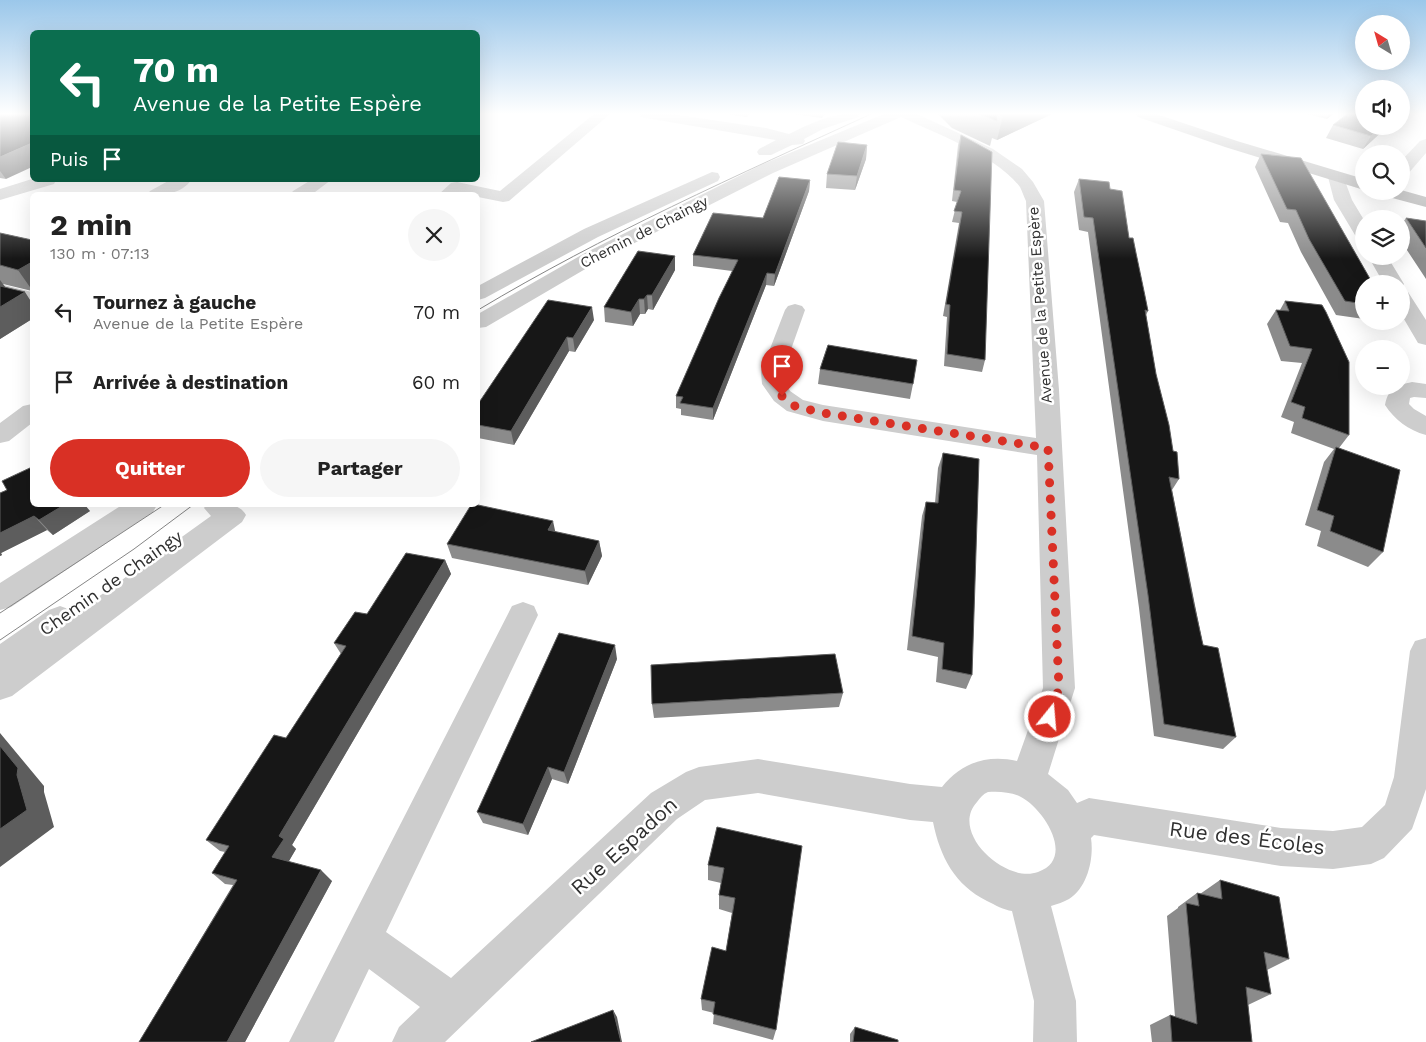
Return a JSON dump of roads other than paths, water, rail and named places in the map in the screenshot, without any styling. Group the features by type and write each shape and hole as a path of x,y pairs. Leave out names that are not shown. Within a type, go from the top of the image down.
{"main road":[{"path":"1292,163 1355,182"},
{"path":"1322,163 1355,173"},
{"path":"1410,189 1426,193"},
{"path":"1410,197 1426,202"}],"street":[{"path":"480,192 502,196 543,163"},
{"name":"Chemin de Chaingy","path":"480,321 592,258 783,163"},
{"name":"Avenue de la Petite Espère","path":"1001,163 1026,184 1035,201 1047,390 1059,688 1028,782"},
{"name":"Chemin de Chaingy","path":"480,293 591,233 727,170"},
{"path":"1336,177 1337,184 1355,219"},
{"path":"0,195 42,182"},
{"path":"161,192 179,182"},
{"path":"305,192 321,182"},
{"path":"451,192 457,188 480,192"},
{"path":"0,290 30,298"},
{"path":"795,310 772,372 774,384 782,396 795,406 823,413 1048,448"},
{"path":"1410,311 1426,338"},
{"path":"1426,390 1412,390 1398,394 1397,405 1405,414 1426,427"},
{"path":"0,435 30,413"},
{"path":"0,598 140,507"},
{"path":"0,686 232,515 220,507"},
{"name":"Chemin de Chaingy","path":"0,661 220,507"},
{"path":"311,1042 523,615"},
{"name":"Rue des Écoles","path":"1071,830 1089,816 1281,847 1333,850 1371,845 1399,816 1412,777 1426,651"},
{"path":"990,775 1008,775 1028,782 1046,794 1061,810 1071,830 1074,849 1071,867 1061,881 1046,891 1028,895 1006,891 986,881 968,864 956,845 951,825 952,806 960,791 973,780 990,775"},
{"name":"Rue Espadon","path":"414,1042 664,806 699,784 758,776 910,802 952,806"},
{"path":"1028,895 1055,1001 1055,1042"},
{"path":"362,939 452,1005"}],"tram line":[{"path":"480,309 573,256 765,163"},
{"path":"0,613 161,507"},
{"path":"0,640 134,549 190,507"}]}
